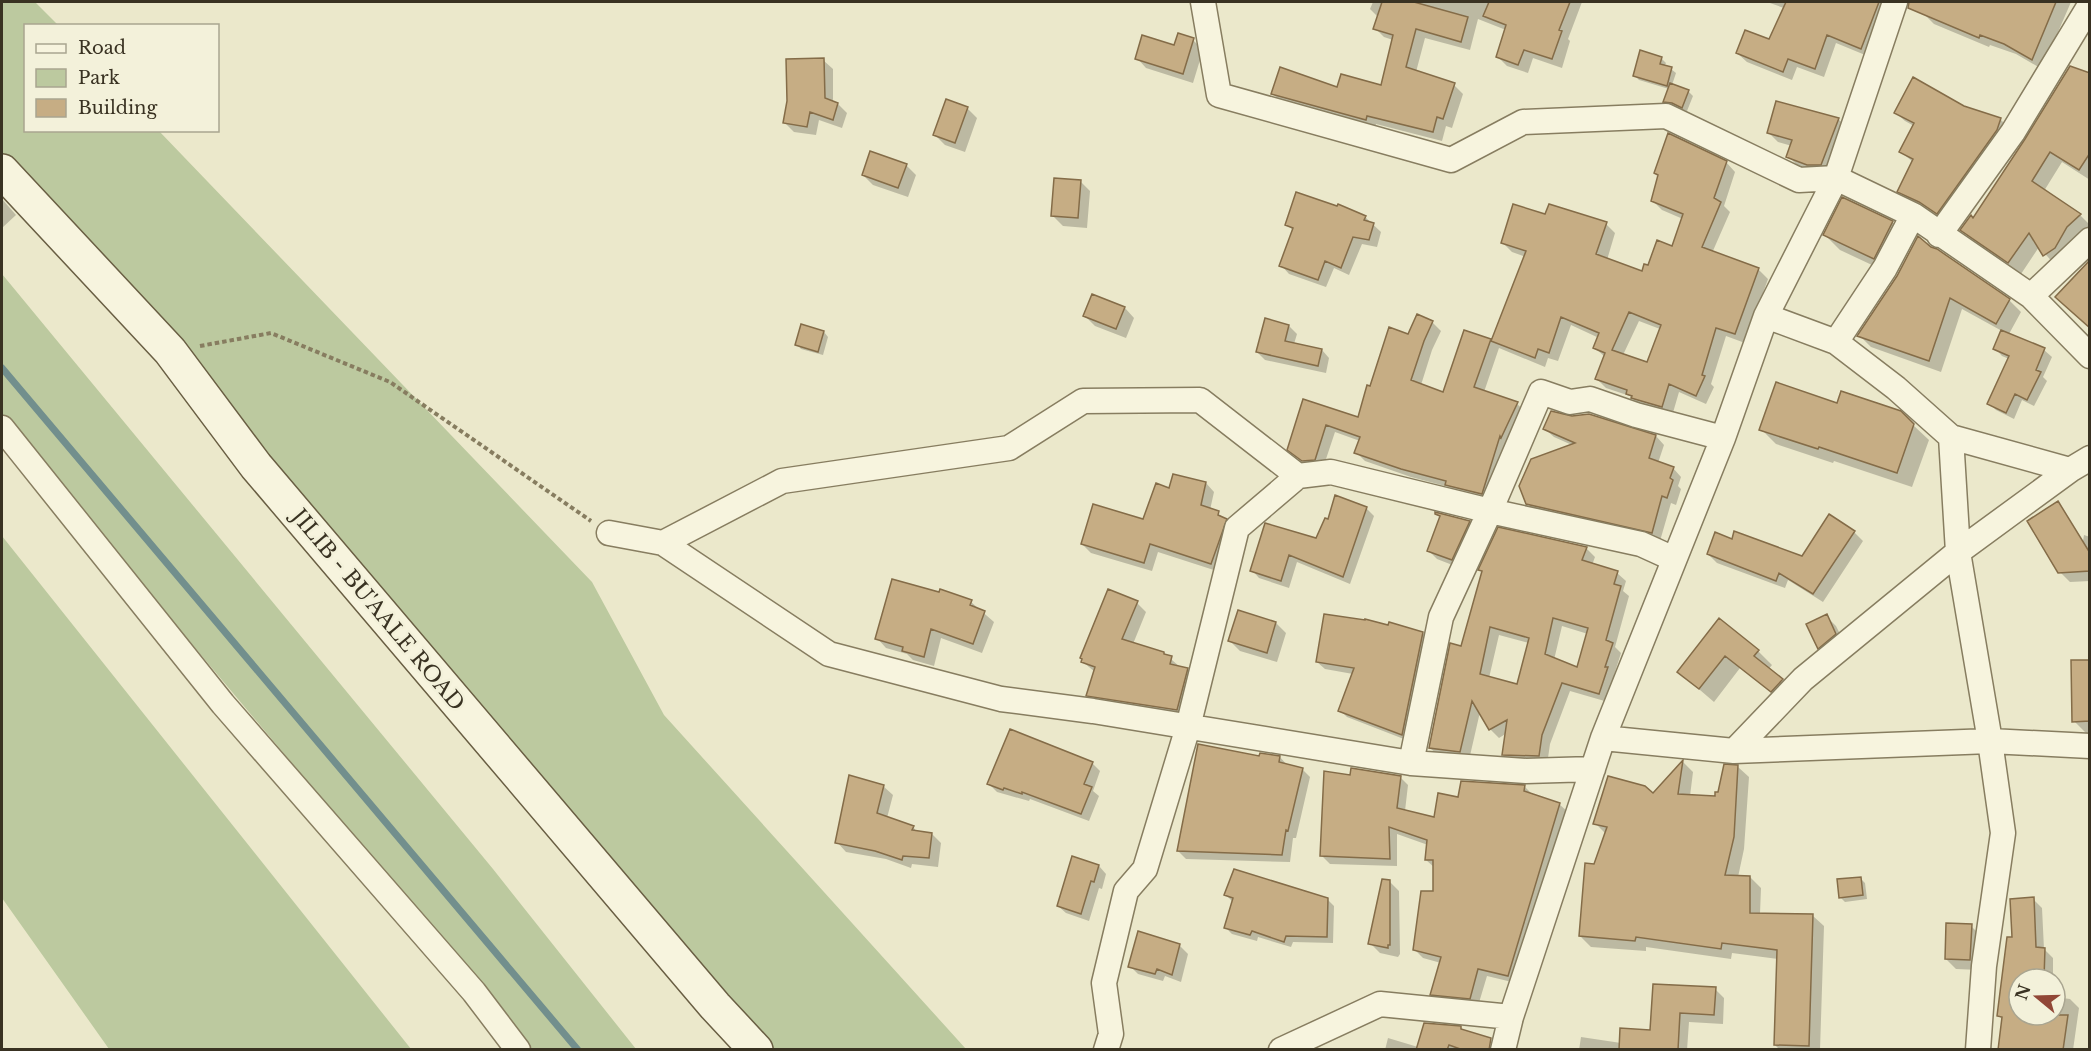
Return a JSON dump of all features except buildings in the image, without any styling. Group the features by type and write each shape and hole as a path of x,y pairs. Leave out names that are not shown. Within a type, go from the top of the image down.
{"main road":[{"name":"JILIB - BU'AALE ROAD","path":"2,171 170,351 256,466 707,997 756,1050"}],"street":[{"path":"1203,2 1219,95 1450,160 1523,122 1666,116 1799,180 1836,178 1913,215 2031,296 2090,356"},
{"path":"1503,1050 1511,1017 1603,738 1723,438 1766,316 1836,178 1895,2"},
{"path":"1939,235 2013,132 2090,5"},
{"path":"1836,342 1886,268 1913,215"},
{"path":"2031,296 2090,240"},
{"path":"1766,316 1836,342 1896,388 1951,437 2080,464"},
{"path":"1411,763 1441,617 1541,392 1570,402 1590,399 1636,416 1723,438"},
{"path":"663,543 782,481 1009,448 1083,401 1200,400 1298,476"},
{"path":"2,428 223,704 474,992 518,1050"},
{"path":"1951,437 1958,552 2004,833 1984,966 1978,1050"},
{"path":"1734,752 1803,679 1958,552 2080,464"},
{"path":"1106,1050 1111,1034 1104,983 1126,891 1145,870 1188,726 1237,528 1298,476 1331,472 1490,511 1641,544 1674,559"},
{"path":"609,533 663,543 829,654 1001,699 1188,726 1411,763 1527,771 1593,769"},
{"path":"1603,738 1734,752 1990,741 2090,746"},
{"path":"1281,1050 1380,1004 1511,1017"}],"path":[{"path":"170,351 271,333 380,377 609,533"}],"green space":[{"path":"2,2 35,2 57,24 24,24 24,132 160,132 592,582 664,715 966,1049 736,1049 2,158"},
{"path":"2,274 493,869 636,1049 532,1049 2,418"},
{"path":"2,536 411,1049 109,1049 2,898"}],"waterway":[{"path":"2,368 578,1050"}]}
